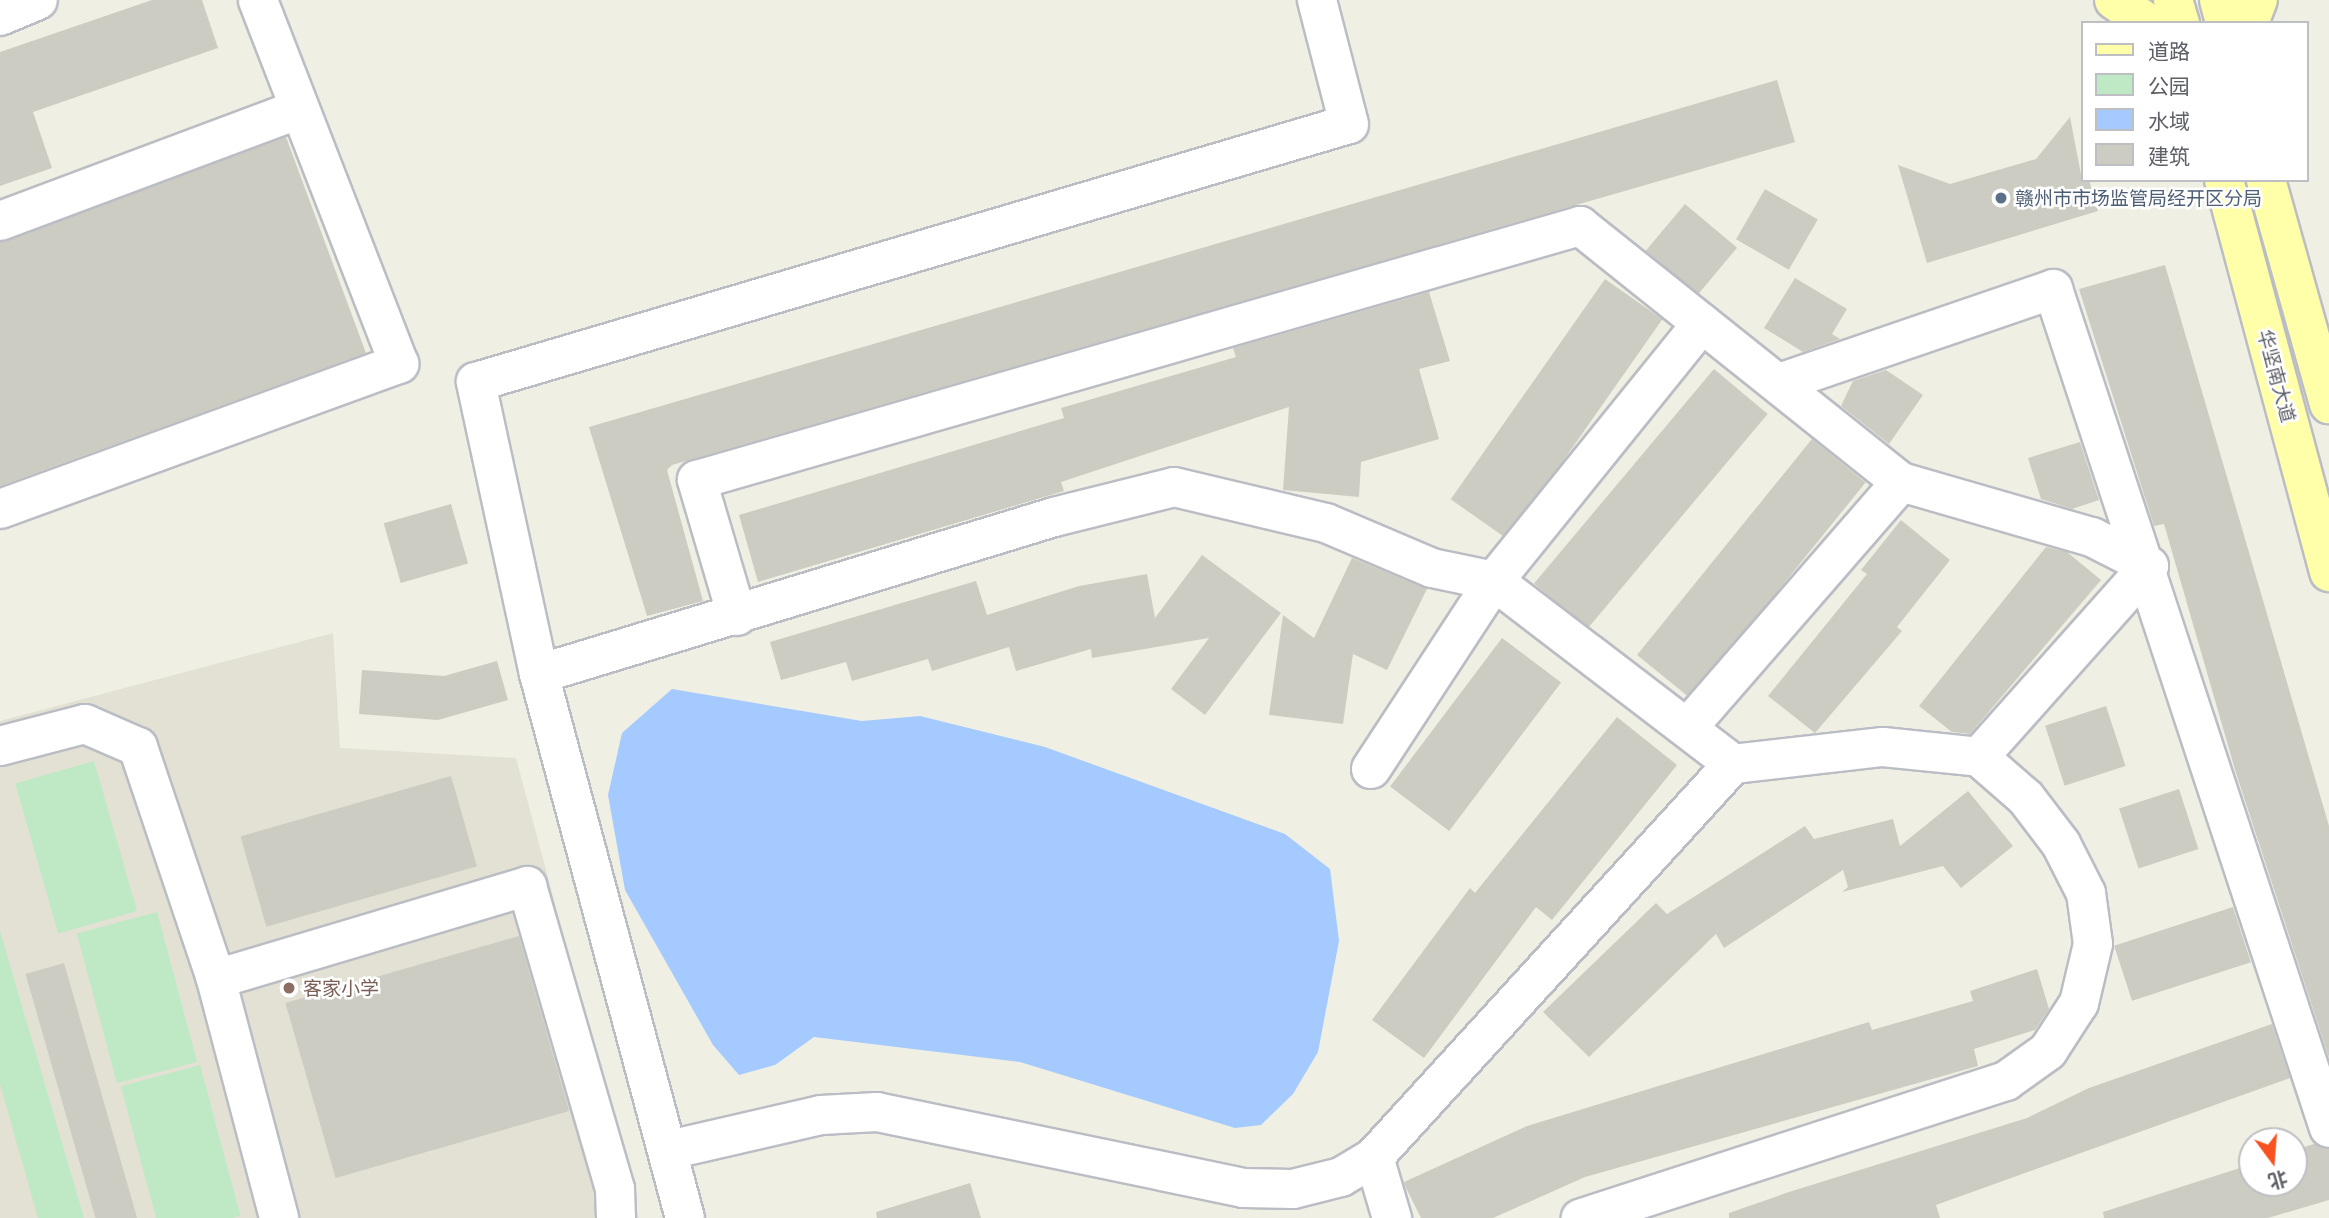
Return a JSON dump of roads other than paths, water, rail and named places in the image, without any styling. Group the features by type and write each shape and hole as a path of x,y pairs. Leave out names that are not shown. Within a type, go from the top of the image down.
{"main road":[{"path":"2114,0 2145,21"},
{"path":"2173,0 2179,21"},
{"path":"2219,0 2224,21"},
{"path":"2250,21 2258,0"},
{"name":"华坚南大道","path":"2225,182 2329,572"},
{"path":"2267,182 2329,404"}],"street":[{"path":"0,16 38,0"},
{"path":"0,509 399,364 258,0"},
{"path":"685,1218 669,1150 539,674 476,382 1349,124 1317,0"},
{"path":"0,221 299,109"},
{"path":"737,616 697,480 1580,226 1901,482 2092,537 2149,566"},
{"path":"1779,383 2053,289 2149,566 2329,1128"},
{"path":"1371,769 1494,581 1702,323"},
{"path":"1689,726 1901,482"},
{"path":"539,674 737,616 1054,517 1174,487 1326,523 1432,568 1494,581 1689,726 1733,764"},
{"path":"1979,757 2149,566"},
{"path":"0,746 85,724 138,747 216,979 279,1218"},
{"path":"669,1150 821,1115 877,1112 1244,1188 1293,1189 1341,1177 1374,1157 1733,764 1883,747 1979,757 2026,798 2061,844 2086,894 2093,944 2082,991 2048,1051 2006,1081 1581,1218"},
{"path":"216,979 527,886 615,1189 616,1218"},
{"path":"1374,1157 1392,1218"}],"water":[{"path":"672,689 862,721 920,716 1045,747 1285,834 1330,869 1339,941 1318,1052 1293,1094 1261,1125 1235,1128 1020,1062 814,1037 775,1065 739,1075 713,1045 625,890 608,795 622,733"}],"place":[{"name":"赣州市市场监管局经开区分局","path":"2001,198"},
{"name":"客家小学","path":"289,988"}]}
